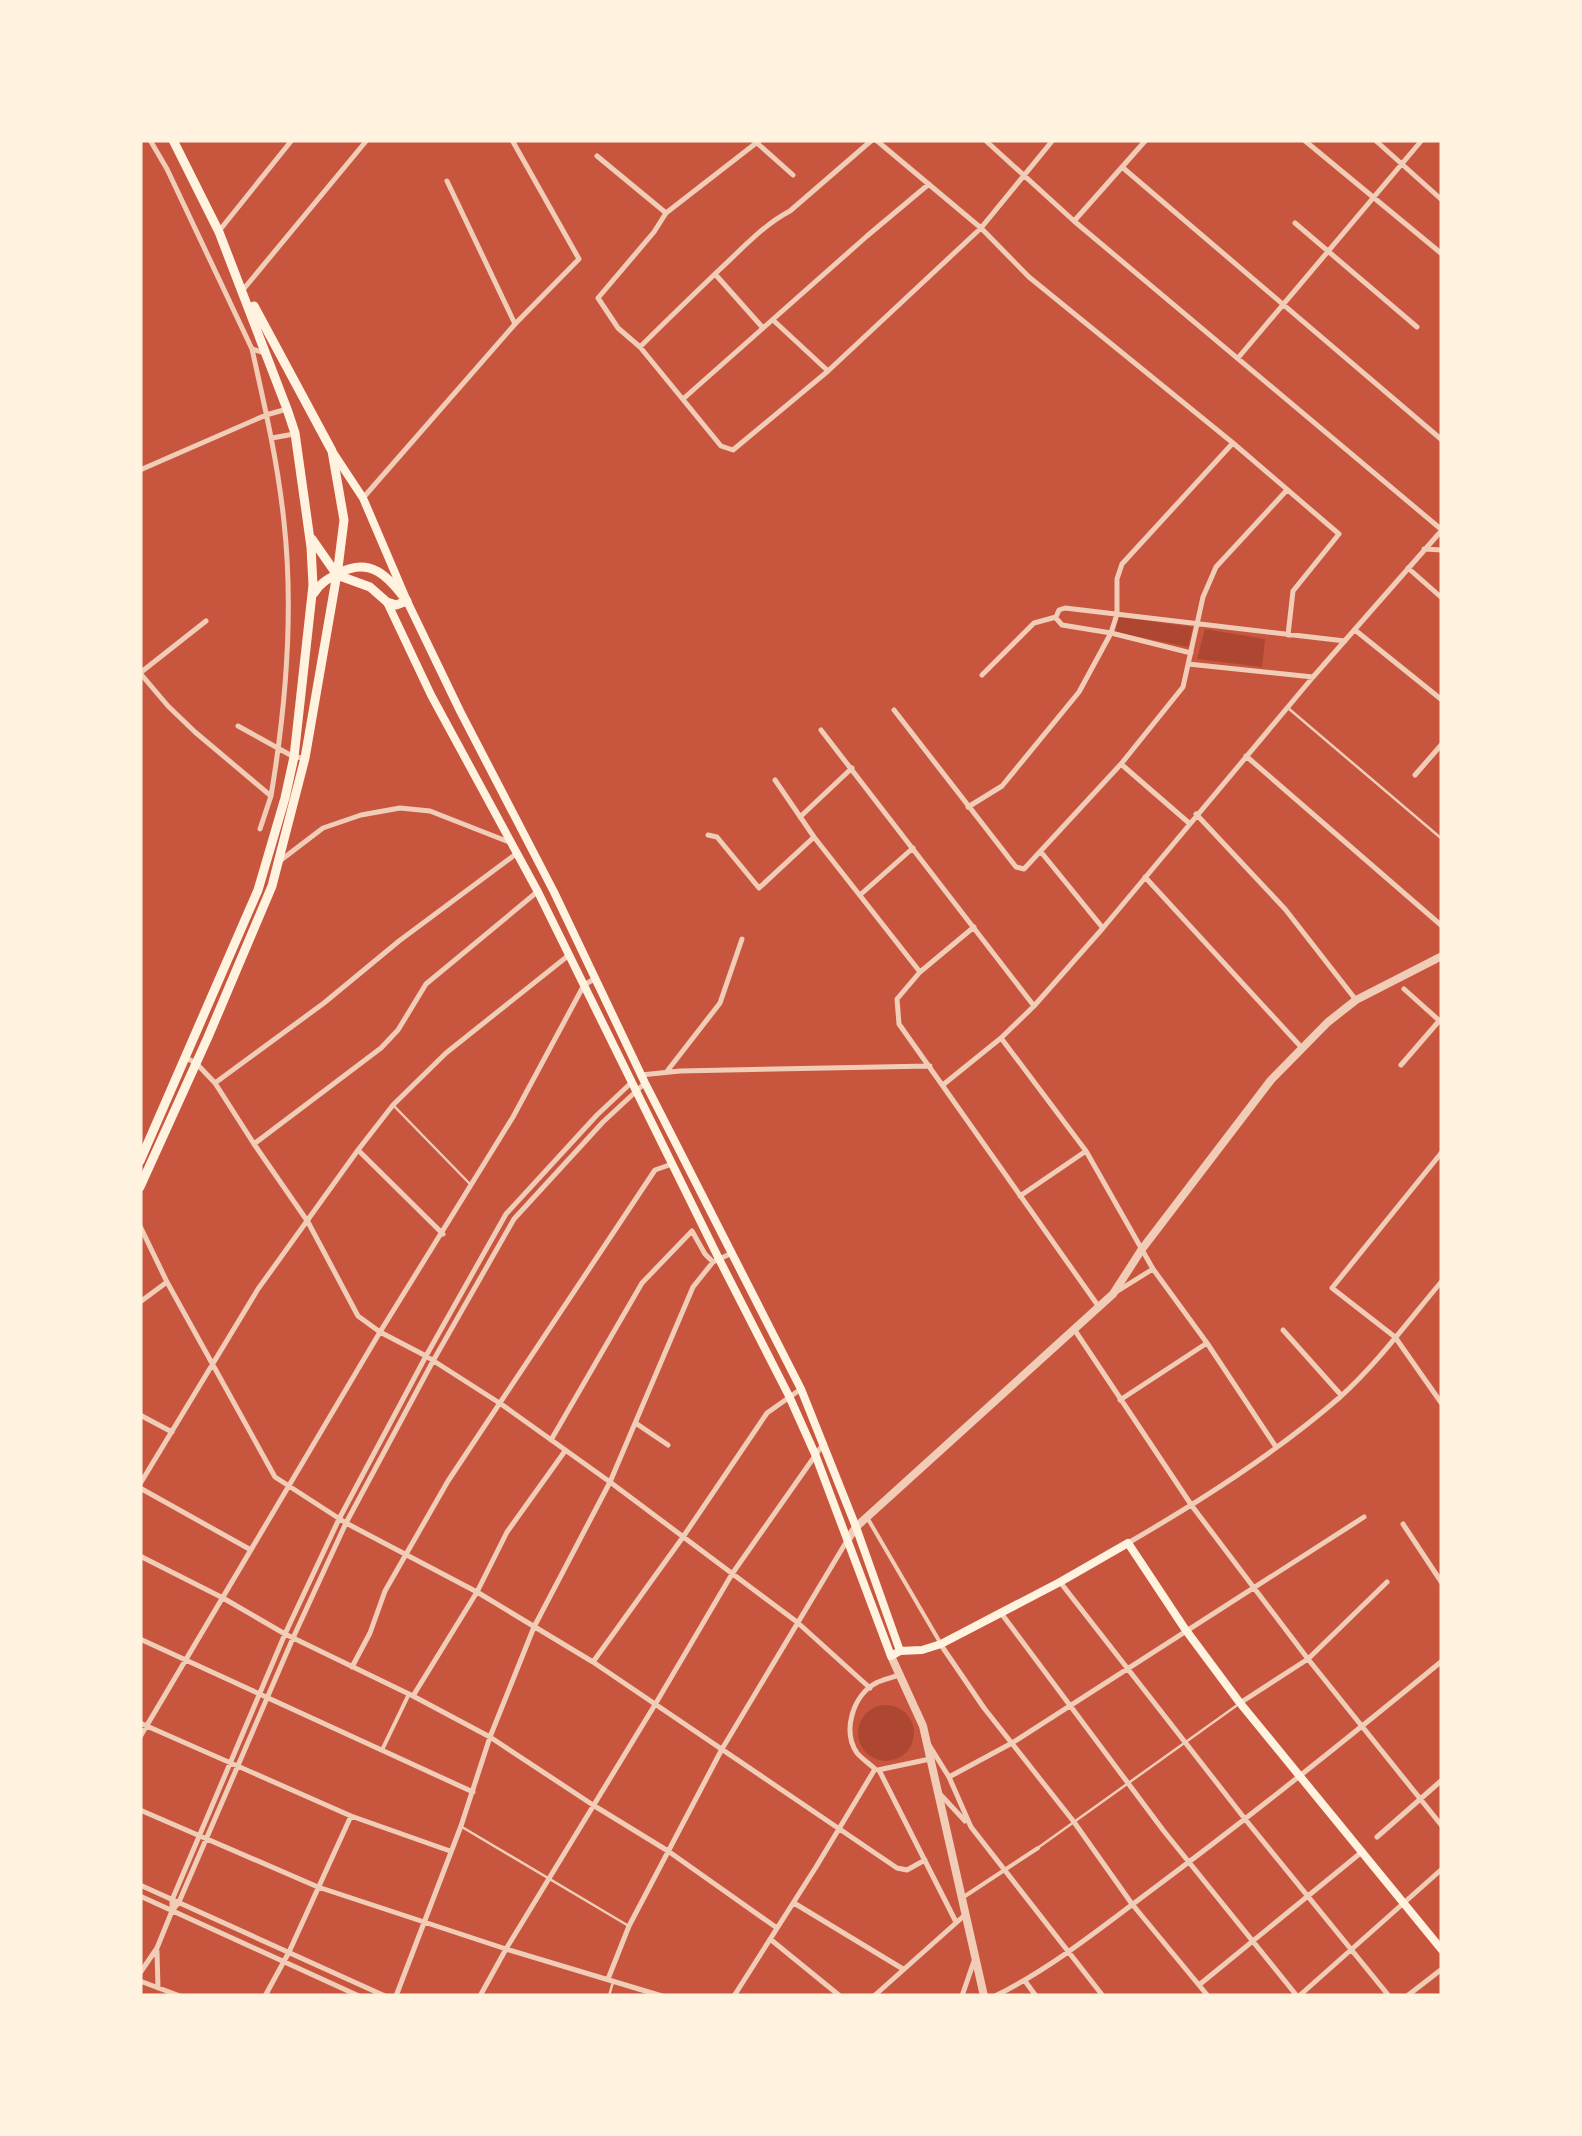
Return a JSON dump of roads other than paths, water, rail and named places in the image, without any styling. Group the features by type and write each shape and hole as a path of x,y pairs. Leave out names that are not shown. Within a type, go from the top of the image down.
{"main road":[{"path":"140,1188 258,890 300,757 312,596 309,532 288,409 219,232 173,140"},
{"path":"242,288 363,498 407,601 800,1389 824,1443 900,1650"},
{"path":"140,1161 272,886 337,575 344,520 332,450"},
{"path":"309,532 337,575 370,586 387,602 431,696 538,892 716,1261 816,1454 891,1656 900,1650 922,1650 940,1644 1128,1543 1240,1703 1442,1950"},
{"path":"312,596 326,579 356,566 388,578 407,601"},
{"path":"387,602 407,601"}],"street":[{"path":"150,140 252,350 272,438 284,524 285,687 271,796 260,829"},
{"path":"219,232 292,140"},
{"path":"242,288 367,140"},
{"path":"363,498 514,324 578,258 512,140"},
{"path":"640,347 776,218 790,212 874,140 980,228 1028,277 1339,534 1293,591 1288,635"},
{"path":"944,1084 1034,1006 1442,530 984,140"},
{"path":"793,175 759,142 666,213 598,298 618,328 640,347 721,446 733,450 828,371 980,228 1054,140"},
{"path":"1074,220 1146,140"},
{"path":"1304,140 1442,254"},
{"path":"1375,140 1442,200"},
{"path":"1238,358 1422,140"},
{"path":"597,156 666,213"},
{"path":"1122,168 1442,440"},
{"path":"447,181 514,324"},
{"path":"683,400 928,184"},
{"path":"1295,223 1417,327"},
{"path":"715,274 763,329"},
{"path":"773,320 828,371"},
{"path":"252,350 268,353"},
{"path":"140,470 288,409"},
{"path":"272,438 295,434"},
{"path":"968,806 1002,786 1079,692 1111,633 1117,614 1116,578 1122,564 1233,443"},
{"path":"894,710 1020,869 1029,865 1183,688 1203,597 1216,566 1287,490"},
{"path":"1424,549 1442,550"},
{"path":"1408,568 1442,598"},
{"path":"1056,618 1059,610 1065,608 1345,640"},
{"path":"1056,618 1062,625 1191,654"},
{"path":"982,675 1034,623 1056,618"},
{"path":"206,621 140,673 195,732 271,796"},
{"path":"1354,630 1442,700"},
{"path":"1188,664 1313,677"},
{"path":"238,726 300,757"},
{"path":"821,730 1034,1006"},
{"path":"1415,775 1442,744"},
{"path":"1246,756 1442,926"},
{"path":"1120,764 1189,823"},
{"path":"800,817 852,768"},
{"path":"775,780 814,837 920,972"},
{"path":"278,862 322,828 400,808 430,811 509,842"},
{"path":"1196,814 1285,909 1356,1000"},
{"path":"708,836 716,837 759,888 814,837"},
{"path":"860,896 913,848"},
{"path":"1040,852 1103,928"},
{"path":"216,1083 516,854"},
{"path":"1145,877 1302,1048"},
{"path":"254,1144 380,1048 398,1030 426,984 538,892"},
{"path":"974,927 920,972 897,999 900,1024 1099,1307"},
{"path":"667,1072 720,1003 742,940"},
{"path":"251,1550 140,1486 258,1289 393,1106 446,1053 569,955"},
{"path":"1113,1294 1271,1080 1302,1048 1356,1000 1442,956"},
{"path":"140,1736 143,1724 513,1117 584,985 596,978"},
{"path":"1402,1065 1441,1022 1404,988"},
{"path":"1000,1038 1086,1151 1153,1269 1276,1447"},
{"path":"191,1060 216,1083 308,1222 358,1316 501,1404 610,1482 797,1622 870,1688"},
{"path":"140,1973 156,1948 258,1695 339,1519 506,1214 597,1115 654,1073 930,1066"},
{"path":"175,1901 208,1841 346,1523 433,1362 514,1219 634,1086"},
{"path":"358,1150 442,1234"},
{"path":"1020,1196 1086,1151"},
{"path":"1442,1152 1332,1288 1395,1338 1442,1402"},
{"path":"352,1667 370,1633 384,1591 448,1481 656,1170 672,1164"},
{"path":"506,1214 514,1219"},
{"path":"140,1226 276,1477 339,1519 477,1592 594,1662 897,1868 907,1870 925,1860"},
{"path":"551,1440 642,1284 692,1231 705,1254 716,1261"},
{"path":"396,1996 534,1628 610,1482 694,1288 716,1261 732,1253"},
{"path":"610,1980 629,1926 722,1750 856,1528 1074,1328 1113,1294 1153,1269"},
{"path":"1128,1543 1192,1506 1341,1396 1442,1281"},
{"path":"140,1302 167,1282"},
{"path":"1074,1328 1192,1506 1442,1826"},
{"path":"1283,1330 1341,1396"},
{"path":"1120,1400 1207,1343"},
{"path":"594,1662 767,1413 800,1389"},
{"path":"140,1414 172,1432"},
{"path":"636,1424 668,1445"},
{"path":"480,1996 732,1574 824,1443"},
{"path":"382,1750 411,1695 477,1592 507,1532 565,1451"},
{"path":"867,1517 940,1644 984,1708 1074,1822 1132,1904 1208,1996"},
{"path":"948,1776 1012,1743 1364,1517"},
{"path":"1402,1524 1442,1583"},
{"path":"140,1556 490,1737 668,1851 777,1928"},
{"path":"1060,1582 1389,1996"},
{"path":"1240,1703 1308,1659 1387,1582"},
{"path":"1001,1612 1189,1862 1298,1996 1442,1869"},
{"path":"140,1640 472,1792"},
{"path":"899,1675 900,1650"},
{"path":"891,1656 922,1726 984,1996"},
{"path":"995,1996 1067,1952 1189,1862 1442,1661"},
{"path":"899,1675 875,1683 857,1702 850,1725 856,1752 877,1769 956,1922"},
{"path":"143,1724 351,1816 450,1851"},
{"path":"925,1738 971,1827"},
{"path":"734,1996 877,1769 930,1759"},
{"path":"1376,1837 1442,1780"},
{"path":"938,1792 971,1827 1103,1996"},
{"path":"140,1810 318,1887 662,1996"},
{"path":"265,1996 351,1816"},
{"path":"962,1898 1038,1848"},
{"path":"1199,1985 1363,1851"},
{"path":"140,1885 385,1996"},
{"path":"140,1896 359,1996"},
{"path":"794,1903 902,1969"},
{"path":"874,1996 966,1914"},
{"path":"770,1939 840,1996"},
{"path":"156,1948 158,1988"},
{"path":"962,1996 976,1957"},
{"path":"1408,1996 1442,1969"},
{"path":"1025,1981 1036,1996"},
{"path":"140,1982 180,1996"}],"lane":[{"path":"1287,708 1442,839"},
{"path":"393,1106 472,1186"},
{"path":"1038,1848 1240,1703"},
{"path":"460,1826 629,1926"},
{"path":"610,1980 610,1996"}]}
